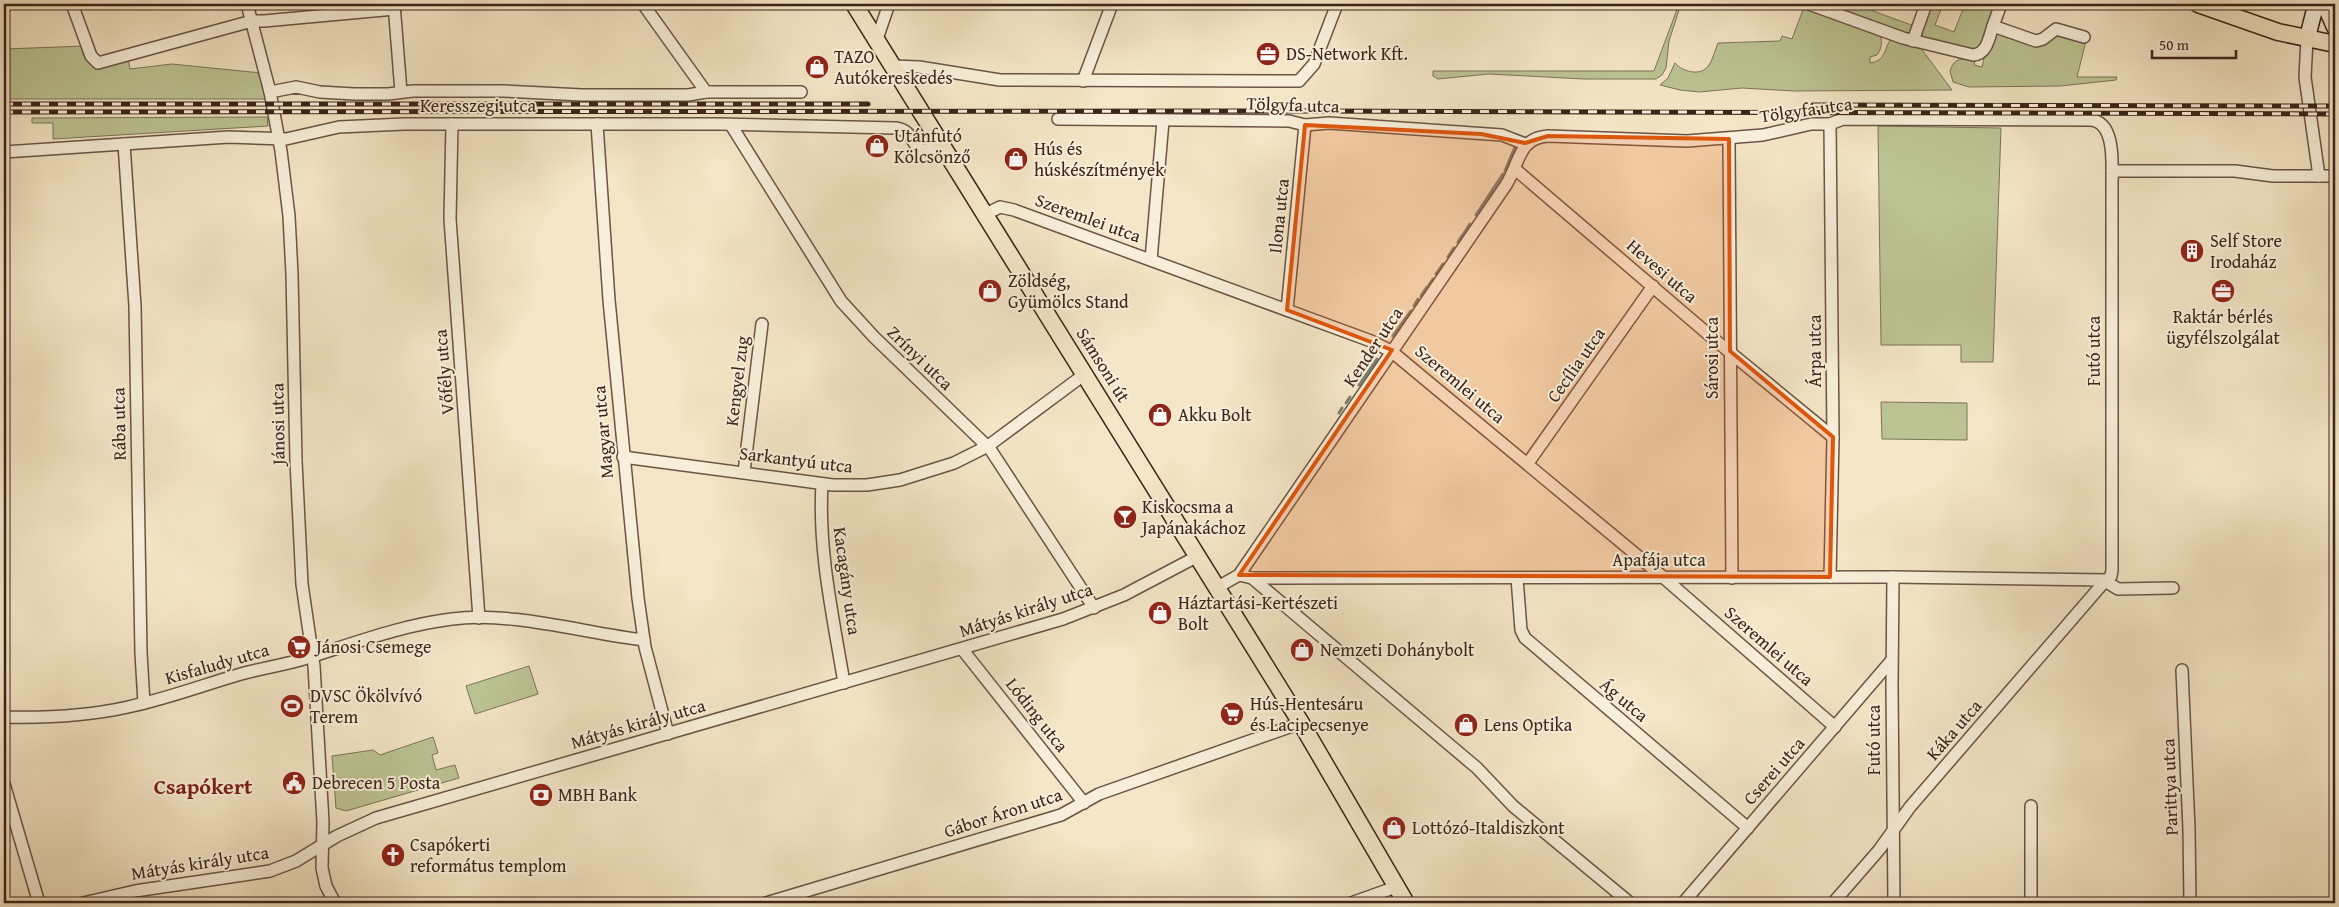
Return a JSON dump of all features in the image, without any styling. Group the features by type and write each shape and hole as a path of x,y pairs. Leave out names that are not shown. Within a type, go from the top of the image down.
{"main road":[{"name":"Sámsoni út","path":"854,4 1218,587 1301,723 1406,903"},
{"path":"2198,4 2273,30 2306,39 2335,44"},
{"path":"2325,4 2327,13 2335,27"}],"street":[{"path":"72,4 91,56 96,62 104,62 252,21 394,6 401,92"},
{"name":"Jánosi utca","path":"247,4 270,92 286,194 291,254 296,461 302,584 313,656 323,816 323,874 335,903"},
{"path":"643,4 706,92"},
{"path":"877,39 889,4"},
{"path":"1084,80 1112,4"},
{"path":"893,66 919,67 991,79 1299,81 1314,64 1336,4"},
{"path":"1809,4 1836,9 1913,41 1976,56 1984,49 2001,4"},
{"path":"1913,41 1926,4"},
{"path":"2316,4 2306,39 2305,77 2319,176"},
{"path":"1993,26 2034,41 2041,40 2056,29 2084,37"},
{"name":"Keresszegi utca","path":"270,92 296,87 320,92 354,94 512,91 582,95 688,95 706,92 801,92"},
{"name":"Tölgyfa utca","path":"1058,119 1289,121 1305,125 1329,123 1481,134 1529,141 1548,136 1687,141 1729,139 1743,135 1772,134 1811,124 1830,124 1843,119 2090,120 2103,124 2108,132"},
{"path":"1151,260 1163,121"},
{"name":"Keresszegi utca","path":"4,152 236,137 278,139 362,125 452,124 731,125 896,128 907,132 917,147 923,150 930,150 942,145"},
{"name":"Vőfély utca","path":"452,124 450,219 479,618"},
{"name":"Magyar utca","path":"597,124 623,457 644,640 668,734"},
{"name":"Árpa utca","path":"1830,124 1833,437 1830,577"},
{"name":"Zrínyi utca","path":"731,125 833,290 849,312 988,446 1094,608"},
{"name":"Ilona utca","path":"1287,310 1305,125"},
{"name":"Futó utca","path":"2104,581 2111,576 2112,570 2112,171 2108,132"},
{"name":"Sárosi utca","path":"1729,139 1732,578"},
{"name":"Kender utca","path":"1239,575 1515,169 1529,141"},
{"name":"Rába utca","path":"124,144 135,306 141,644 144,703"},
{"name":"Hevesi utca","path":"1515,169 1833,437"},
{"path":"2112,171 2235,171 2273,176 2335,176"},
{"name":"Szeremlei utca","path":"986,214 998,208 1009,209 1371,341 1391,351 1663,577 1835,727"},
{"name":"Cecília utca","path":"1528,464 1653,286"},
{"name":"Kengyel zug","path":"744,472 762,324"},
{"name":"Sarkantyú utca","path":"623,457 822,484 867,485 908,478 946,467 988,446 1085,374"},
{"name":"Kacagány utca","path":"822,484 821,522 824,563 844,683"},
{"name":"Mátyás király utca","path":"83,903 135,891 270,871 296,861 337,836 376,818 1035,628 1094,608 1198,556"},
{"path":"1218,587 1239,575"},
{"name":"Apafája utca","path":"1239,575 1252,578 1830,577 2104,581 2118,589 2173,588"},
{"path":"1252,578 1477,768 1512,806 1630,903"},
{"name":"Ág utca","path":"1517,578 1521,630 1525,638 1748,828"},
{"name":"Futó utca","path":"1893,578 1891,661 1894,903"},
{"name":"Káka utca","path":"1833,903 1910,808 2104,581"},
{"name":"Kisfaludy utca","path":"4,716 94,713 144,703 427,622 479,618 528,622 644,640"},
{"name":"Lóding utca","path":"962,649 1084,803"},
{"name":"Cserei utca","path":"1683,903 1891,661"},
{"name":"Parittya utca","path":"2182,670 2189,829 2190,903"},
{"name":"Gábor Áron utca","path":"766,903 946,850 1036,820 1058,816 1074,810 1106,792 1301,723"},
{"path":"4,784 38,903"},
{"path":"2031,806 2031,903"},
{"path":"1351,903 1396,887"}],"highlighted area":[{"path":"1305,125 1481,134 1525,143 1548,136 1729,139 1730,351 1833,437 1830,577 1239,575 1392,350 1287,310"}],"green space":[{"path":"1679,4 1681,4 1669,41 1666,68 1662,75 1656,79 1584,79 1489,74 1438,79 1433,76 1433,71 1654,71"},
{"path":"1843,4 1866,4 1865,8 1914,26 1906,34 1848,14"},
{"path":"1930,4 1943,4 1935,25 1954,32 1965,4 1998,4 1983,46 1976,52 1925,40 1921,32"},
{"path":"1804,7 1880,36 1880,51 1877,55 1870,57 1870,63 1881,58 1890,40 1920,47 1952,90 1794,91 1742,88 1699,92 1660,85 1668,78 1675,63 1683,69 1692,72 1706,69 1712,60 1718,43 1780,41 1782,36 1792,39"},
{"path":"1998,33 2031,42 2051,33 2086,41 2077,77 2117,77 2116,80 2060,86 1969,87 1953,82 1950,71 1954,63 1963,59 1971,59 1975,60 1974,65 1982,67 1985,54"},
{"path":"85,46 90,60 128,59 130,69 172,64 261,73 265,99 4,99 4,49"},
{"path":"267,117 268,126 53,139 53,123 32,123 32,118"},
{"path":"1878,126 2001,128 1993,362 1961,362 1961,345 1881,345"},
{"path":"1881,402 1967,403 1967,440 1882,439"},
{"path":"529,666 538,694 475,714 466,686"},
{"path":"433,737 438,753 432,755 436,770 455,765 459,778 346,811 336,808 332,756 373,750 380,755"}],"waterway":[{"path":"1505,171 1515,147"},
{"path":"1476,215 1503,174"},
{"path":"1458,242 1470,224"},
{"path":"1448,257 1454,248"},
{"path":"1436,274 1443,264"},
{"path":"1429,285 1433,279"},
{"path":"1421,296 1427,287"},
{"path":"1414,306 1418,299"},
{"path":"1393,336 1411,311"},
{"path":"1359,385 1377,359"},
{"path":"1346,403 1350,397"},
{"path":"1339,413 1342,408"}],"railway":[{"path":"4,104 868,104"},
{"path":"1813,105 2335,106"},
{"path":"4,112 1304,111 2335,114"}],"place":[{"name":"DS-Network Kft.","path":"1268,54"},
{"name":"TAZO Autókereskedés","path":"817,67"},
{"name":"Utánfutó Kölcsönző","path":"877,146"},
{"name":"Hús és húskészítmények","path":"1016,159"},
{"name":"Self Store Irodaház","path":"2192,251"},
{"name":"Zöldség, Gyümölcs Stand","path":"990,291"},
{"name":"Raktár bérlés ügyfélszolgálat","path":"2223,291"},
{"name":"Akku Bolt","path":"1160,415"},
{"name":"Kiskocsma a Japánakáchoz","path":"1125,517"},
{"name":"Háztartási-Kertészeti Bolt","path":"1160,613"},
{"name":"Jánosi Csemege","path":"299,647"},
{"name":"Nemzeti Dohánybolt","path":"1302,650"},
{"name":"DVSC Ökölvívó Terem","path":"292,706"},
{"name":"Hús-Hentesáru és Lacipecsenye","path":"1232,714"},
{"name":"Lens Optika","path":"1466,725"},
{"name":"Debrecen 5 Posta","path":"294,783"},
{"name":"MBH Bank","path":"541,795"},
{"name":"Lottózó-Italdiszkont","path":"1394,828"},
{"name":"Csapókerti református templom","path":"393,855"}],"district":[{"name":"Csapókert","path":"203,786"}]}
